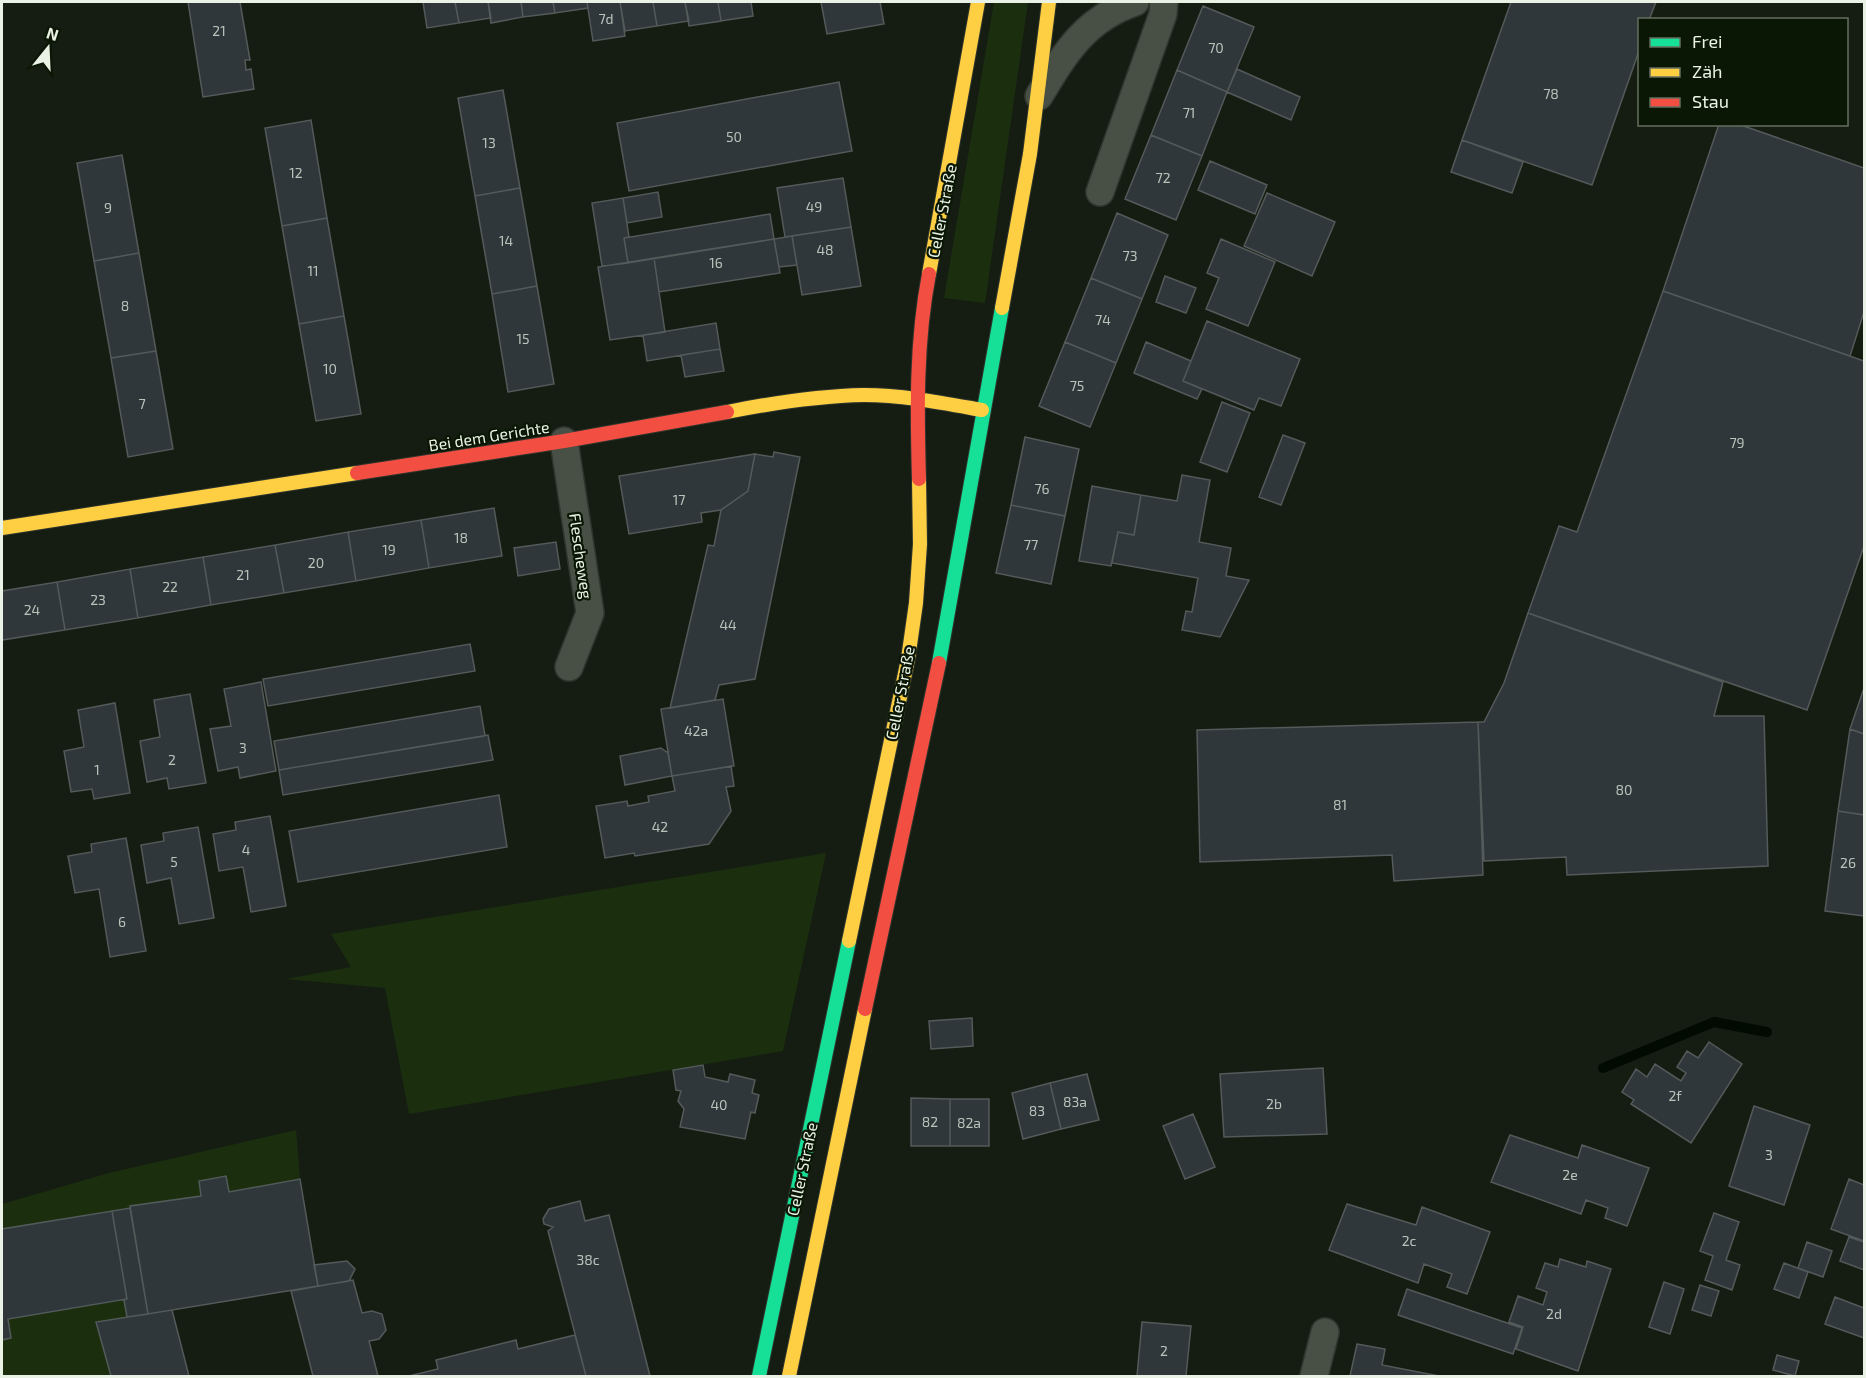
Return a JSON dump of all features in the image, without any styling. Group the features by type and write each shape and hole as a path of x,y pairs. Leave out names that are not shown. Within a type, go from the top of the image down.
{"main road":[{"name":"Celler Straße","path":"759,1377 908,659 916,603 920,544 917,399 922,309 966,80 978,2"},
{"name":"Celler Straße","path":"789,1377 869,988 931,705 982,410 1006,289 1038,97 1049,2"},
{"name":"Bei dem Gerichte","path":"2,528 564,441 796,399 865,395 917,399 982,410"}],"street":[{"name":"Celler Straße","path":"1038,97 1070,45 1117,8 1135,2"},
{"path":"1101,192 1163,14 1164,2"},
{"name":"Flescheweg","path":"564,441 590,613 569,667"},
{"path":"1314,1377 1325,1332"}],"green space":[{"path":"994,2 1028,2 985,303 944,298"},
{"path":"826,853 783,1051 409,1114 385,988 286,979 351,967 331,934"},
{"path":"296,1130 300,1179 229,1192 226,1176 199,1181 201,1196 2,1229 2,1204 109,1173"},
{"path":"124,1300 127,1317 96,1323 111,1376 2,1376 2,1340 11,1338 8,1319"}],"building":[{"path":"188,2 240,2 250,60 245,60 246,70 251,69 254,89 203,97"},
{"path":"423,2 455,2 459,23 427,28"},
{"path":"455,2 488,2 491,18 459,23"},
{"path":"488,2 521,2 523,17 491,23"},
{"path":"521,2 553,2 555,13 523,17"},
{"path":"553,2 587,2 588,8 555,13"},
{"path":"587,2 620,2 625,36 593,41"},
{"path":"620,2 653,2 657,26 625,31"},
{"path":"653,2 685,2 689,21 657,26"},
{"path":"685,2 718,2 721,21 689,26"},
{"path":"718,2 751,2 753,16 721,21"},
{"path":"821,2 880,2 884,24 827,34"},
{"path":"1511,2 1656,2 1650,18 1638,18 1638,54 1592,185 1462,140"},
{"path":"1203,6 1254,27 1227,92 1177,70"},
{"path":"1237,69 1300,97 1291,120 1227,92"},
{"path":"1177,70 1227,92 1202,156 1151,135"},
{"path":"839,82 852,151 629,191 617,123"},
{"path":"503,90 520,188 475,196 458,98"},
{"path":"311,120 327,218 282,226 265,128"},
{"path":"1718,126 1744,126 1864,168 1864,312 1850,356 1663,291"},
{"path":"1151,135 1202,156 1176,220 1125,199"},
{"path":"1462,140 1523,162 1512,193 1451,172"},
{"path":"122,155 139,253 94,261 77,163"},
{"path":"1210,161 1267,185 1255,214 1198,190"},
{"path":"843,178 851,227 785,237 777,188"},
{"path":"520,188 537,286 492,294 475,196"},
{"path":"658,192 662,217 627,223 623,198"},
{"path":"1267,193 1335,222 1312,276 1244,246"},
{"path":"623,198 629,237 624,238 628,263 602,266 592,203"},
{"path":"1117,213 1168,235 1142,299 1091,278"},
{"path":"770,214 774,239 628,263 624,238"},
{"path":"327,218 344,316 299,324 282,226"},
{"path":"851,227 861,286 802,295 792,236"},
{"path":"792,236 797,265 779,267 774,239"},
{"path":"774,239 780,273 659,292 654,258"},
{"path":"1221,239 1275,262 1248,326 1206,309 1219,278 1207,273"},
{"path":"139,253 156,351 111,358 94,261"},
{"path":"654,258 665,332 610,340 598,267"},
{"path":"1165,276 1196,288 1186,313 1156,302"},
{"path":"1091,278 1142,299 1116,363 1065,342"},
{"path":"537,286 554,384 508,392 492,294"},
{"path":"1663,291 1864,361 1864,546 1807,710 1528,613 1559,526 1577,532"},
{"path":"344,316 361,414 316,421 299,324"},
{"path":"1207,321 1300,359 1281,406 1259,398 1254,410 1183,381"},
{"path":"716,323 720,349 647,361 643,335"},
{"path":"1065,342 1116,363 1090,427 1039,406"},
{"path":"1146,342 1191,361 1183,381 1202,389 1197,399 1134,373"},
{"path":"720,349 724,371 685,377 681,355"},
{"path":"156,351 173,449 128,457 111,358"},
{"path":"1222,402 1250,413 1227,472 1200,462"},
{"path":"1283,435 1305,443 1281,505 1259,497"},
{"path":"1025,437 1079,449 1065,516 1011,505"},
{"path":"774,452 800,457 755,679 719,685 715,700 670,708 708,545 714,546 721,510 748,491 755,454 773,457"},
{"path":"755,454 748,491 721,510 701,513 702,522 629,534 619,476"},
{"path":"1182,475 1210,480 1199,542 1231,548 1226,576 1249,580 1220,637 1182,630 1186,611 1192,612 1198,578 1112,563 1118,532 1134,535 1141,495 1177,501"},
{"path":"1092,486 1141,495 1134,535 1118,532 1111,566 1079,561"},
{"path":"1011,505 1065,516 1051,584 996,573"},
{"path":"494,508 502,556 429,568 421,520"},
{"path":"421,520 429,568 356,581 348,532"},
{"path":"348,532 356,581 284,593 275,545"},
{"path":"556,542 560,569 518,576 514,548"},
{"path":"275,545 284,593 211,605 203,557"},
{"path":"203,557 211,605 138,618 130,569"},
{"path":"130,569 138,618 65,630 57,582"},
{"path":"57,582 65,630 2,640 2,591"},
{"path":"1528,613 1723,682 1714,716 1764,716 1768,866 1567,875 1566,857 1484,861 1478,722 1484,722 1504,683"},
{"path":"470,644 475,671 268,706 263,679"},
{"path":"261,682 276,771 240,778 238,767 218,771 210,729 231,726 224,689"},
{"path":"1864,688 1864,734 1850,729"},
{"path":"190,694 206,783 169,789 167,778 147,782 140,741 160,737 154,700"},
{"path":"723,699 734,766 672,776 661,709"},
{"path":"115,703 130,793 94,799 92,789 71,792 64,751 84,747 78,710"},
{"path":"480,706 485,736 279,770 274,741"},
{"path":"1478,722 1483,875 1394,881 1392,855 1200,862 1197,730"},
{"path":"1850,729 1864,734 1864,815 1838,811"},
{"path":"488,735 493,760 283,795 279,770"},
{"path":"661,748 668,753 672,776 625,785 620,756"},
{"path":"731,766 734,786 726,787 731,811 709,844 635,856 634,853 605,858 596,806 627,801 628,806 649,802 648,796 675,791 672,776"},
{"path":"499,795 507,847 298,882 289,831"},
{"path":"1838,811 1864,815 1864,916 1825,911"},
{"path":"270,816 286,906 251,912 243,867 219,871 213,834 236,830 235,822"},
{"path":"198,827 214,918 179,924 171,878 147,883 141,845 164,841 163,833"},
{"path":"126,838 146,951 110,957 99,889 75,893 68,856 92,852 91,844"},
{"path":"972,1018 973,1046 931,1049 929,1021"},
{"path":"1709,1042 1742,1064 1691,1143 1631,1104 1634,1100 1622,1092 1636,1069 1647,1077 1655,1064 1681,1081 1686,1073 1677,1067 1687,1051 1698,1058"},
{"path":"703,1065 705,1077 728,1082 730,1074 755,1080 752,1093 759,1095 755,1113 751,1112 745,1139 680,1127 684,1109 678,1101 681,1091 676,1090 673,1070"},
{"path":"1323,1068 1327,1134 1224,1137 1220,1074"},
{"path":"1087,1074 1099,1120 1061,1129 1050,1083"},
{"path":"1050,1083 1061,1129 1023,1139 1012,1093"},
{"path":"911,1098 950,1099 950,1146 911,1146"},
{"path":"950,1099 989,1099 989,1146 950,1146"},
{"path":"1754,1106 1810,1125 1784,1205 1729,1186"},
{"path":"1193,1114 1215,1167 1185,1179 1163,1126"},
{"path":"1510,1135 1578,1158 1582,1145 1649,1168 1627,1226 1605,1218 1608,1208 1586,1200 1581,1214 1491,1182"},
{"path":"226,1176 229,1192 300,1179 318,1286 148,1314 130,1206 201,1196 199,1181"},
{"path":"1849,1179 1864,1185 1864,1241 1831,1229"},
{"path":"580,1201 585,1221 609,1215 650,1376 586,1376 548,1231 553,1227 544,1224 543,1219 549,1209"},
{"path":"1347,1204 1416,1225 1422,1207 1490,1232 1467,1294 1447,1287 1452,1274 1424,1264 1418,1283 1329,1250"},
{"path":"130,1208 148,1314 127,1317 124,1300 127,1299 112,1211"},
{"path":"112,1211 127,1299 8,1319 11,1338 2,1340 2,1229"},
{"path":"1714,1213 1739,1222 1726,1260 1740,1265 1732,1290 1705,1280 1713,1256 1700,1251"},
{"path":"1849,1237 1864,1242 1864,1270 1840,1261"},
{"path":"1807,1242 1832,1251 1823,1277 1798,1268"},
{"path":"1560,1259 1586,1267 1587,1261 1611,1269 1578,1371 1516,1349 1523,1327 1509,1322 1518,1296 1543,1305 1547,1292 1536,1288 1545,1263 1558,1267"},
{"path":"347,1261 355,1269 349,1281 318,1286 314,1265"},
{"path":"1784,1263 1808,1272 1799,1298 1774,1289"},
{"path":"353,1280 362,1313 372,1311 382,1314 386,1330 379,1339 369,1341 378,1376 313,1376 291,1291"},
{"path":"1664,1282 1684,1289 1670,1334 1649,1327"},
{"path":"1700,1285 1719,1291 1711,1316 1692,1310"},
{"path":"1407,1289 1522,1328 1513,1354 1398,1315"},
{"path":"1835,1297 1864,1308 1864,1338 1825,1324"},
{"path":"172,1310 189,1376 111,1376 96,1322"},
{"path":"1142,1322 1191,1326 1186,1376 1137,1376"},
{"path":"575,1335 586,1376 409,1376 438,1369 436,1360 516,1340 518,1349"},
{"path":"1357,1344 1385,1349 1382,1365 1439,1376 1350,1376"},
{"path":"1777,1355 1799,1361 1795,1376 1773,1370"}],"waterway":[{"path":"1603,1068 1714,1022 1767,1032"}],"traffic: fast":[{"path":"939,663 1002,308"},
{"path":"759,1376 849,941"}],"traffic: slow":[{"path":"929,274 978,2"},
{"path":"1002,308 1030,154 1049,2"},
{"path":"727,412 795,400 864,395 908,398 982,410"},
{"path":"2,528 357,473"},
{"path":"849,941 908,659 916,603 920,544 919,479"},
{"path":"789,1376 865,1009"}],"traffic: jam":[{"path":"919,479 920,350 929,274"},
{"path":"357,473 564,441 727,412"},
{"path":"865,1009 939,663"}]}
